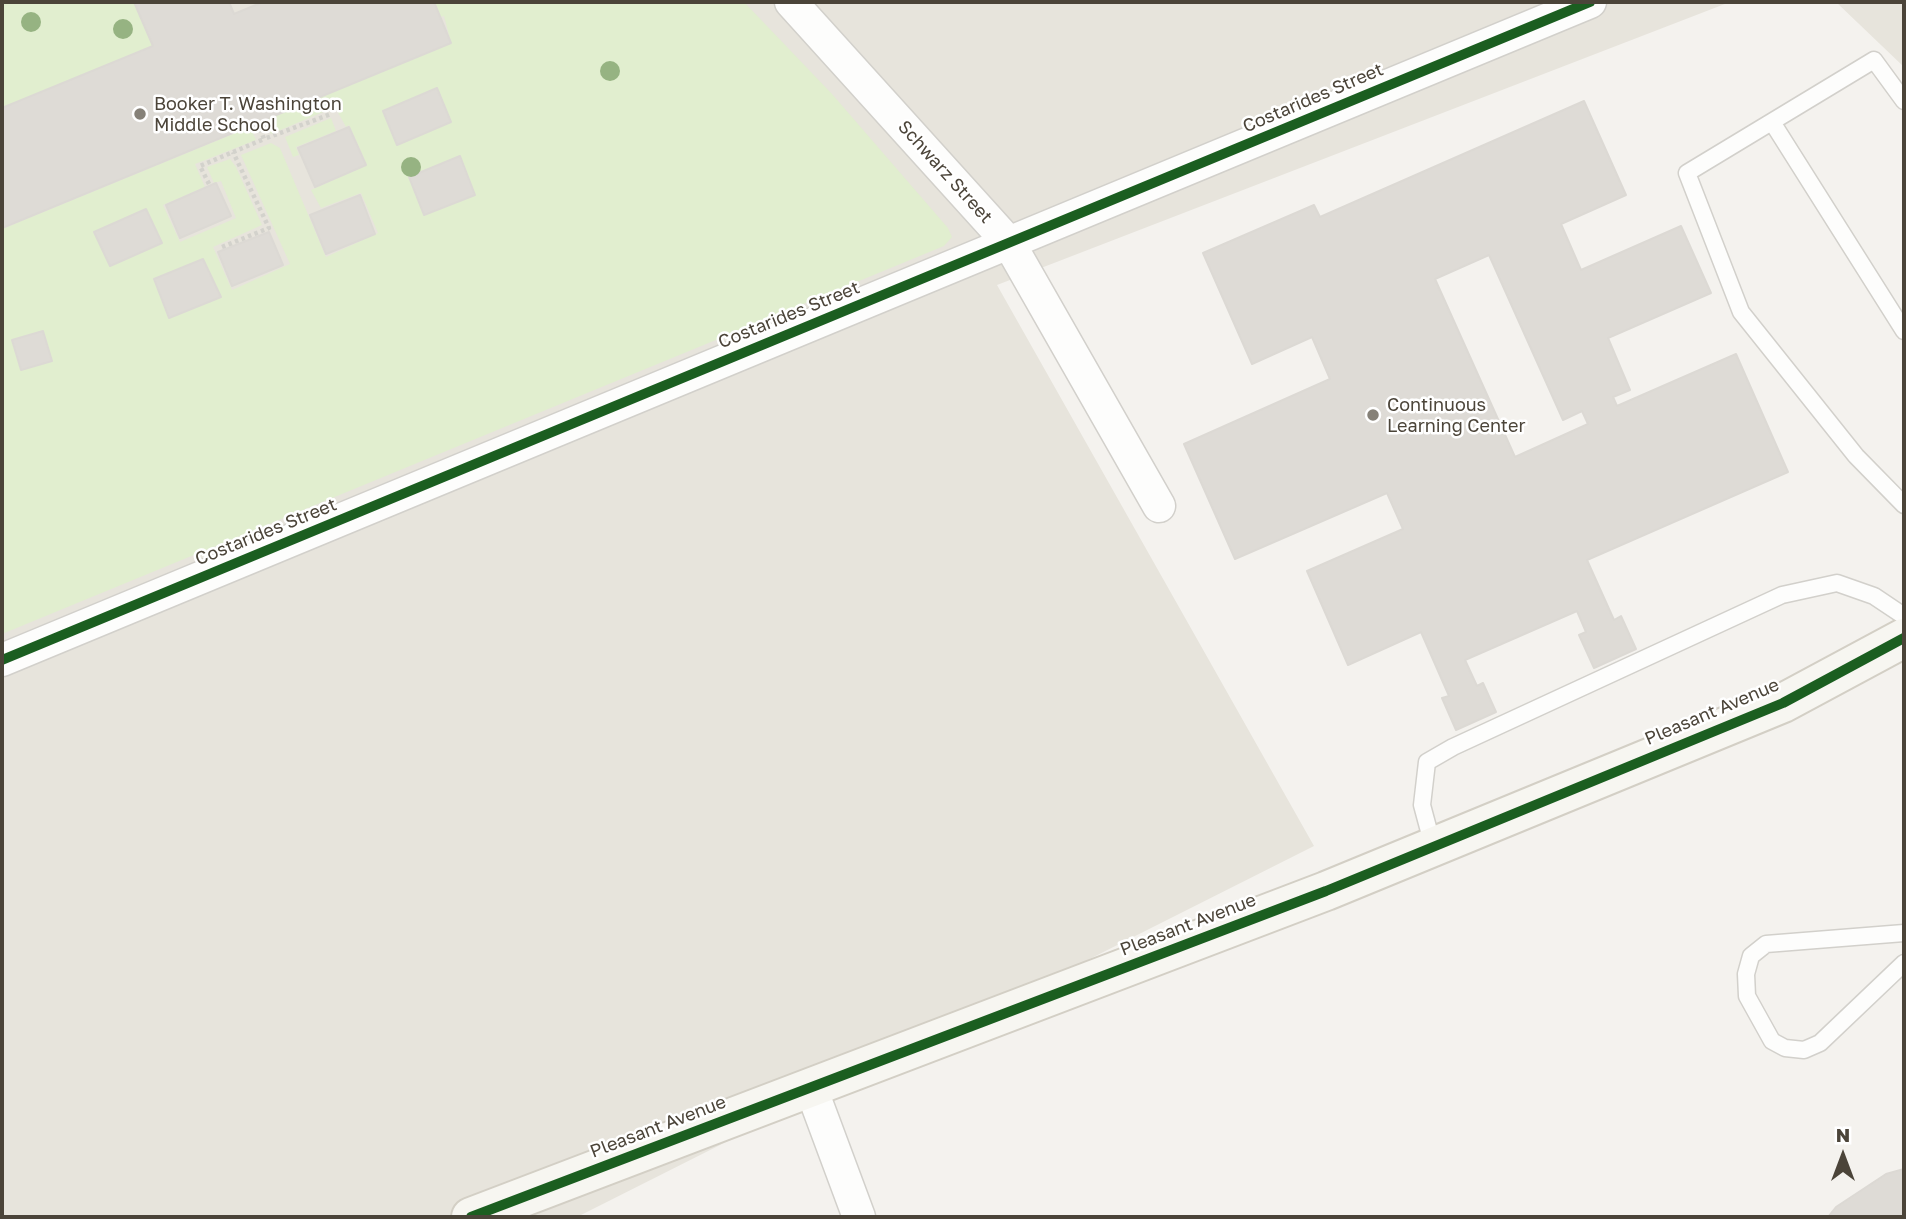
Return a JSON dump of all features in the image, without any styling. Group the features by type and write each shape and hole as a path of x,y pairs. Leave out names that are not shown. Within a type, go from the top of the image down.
{"street":[{"name":"Schwarz Street","path":"791,2 1009,243 1159,506"},
{"name":"Costarides Street","path":"2,660 1590,2"},
{"name":"Pleasant Avenue","path":"471,1217 1326,891 1783,703 1904,638"},
{"path":"811,1088 859,1217"}],"lane":[{"path":"1904,101 1874,60 1687,173 1741,312 1856,456 1904,505"},
{"path":"1772,122 1904,331"},
{"path":"1433,847 1422,805 1427,762 1453,747 1782,595 1837,583 1874,596 1904,616"},
{"path":"1904,933 1766,944 1751,956 1746,974 1747,996 1772,1041 1785,1048 1804,1050 1820,1043 1904,963"}],"path":[{"path":"209,184 200,166 331,114"},
{"path":"258,122 264,139"},
{"path":"222,247 269,228 233,152"}],"shaded area":[{"path":"2,2 1730,2 997,285 1314,846 577,1217 2,1217"},
{"path":"1836,2 1904,2 1904,67"}],"green space":[{"path":"2,2 134,2 153,46 2,108"},
{"path":"434,2 744,2 832,94 948,228 952,237 944,246 2,634 2,229 250,127 256,140 195,164 205,187 163,205 180,242 236,218 221,181 214,183 207,167 230,159 262,225 213,247 232,290 290,264 241,155 271,143 280,148 326,257 378,233 361,193 321,208 311,190 367,165 349,125 346,127 335,107 271,134 265,119 451,43 444,16 440,17"},
{"path":"331,118 336,131 296,147 299,155 293,157 285,137"}],"building":[{"name":"Booker T. Washington Middle School","path":"134,2 229,2 234,14 263,2 434,2 451,43 2,228 2,108 153,46"},
{"name":"Booker T. Washington Middle School","path":"437,88 451,122 397,145 383,111"},
{"name":"Continuous Learning Center","path":"1584,101 1626,195 1561,224 1581,270 1681,226 1711,293 1608,338 1630,390 1613,397 1617,406 1736,354 1788,472 1587,560 1614,620 1621,616 1636,649 1594,668 1579,635 1586,632 1577,611 1465,660 1477,686 1483,683 1496,712 1456,730 1442,698 1449,696 1421,632 1348,665 1307,571 1403,529 1387,493 1235,559 1184,444 1330,379 1312,337 1252,364 1203,253 1314,205 1320,217","holes":["1489,255 1563,420 1582,411 1588,424 1515,457 1435,279"]},
{"name":"Booker T. Washington Middle School","path":"349,127 366,165 315,187 298,148"},
{"path":"460,156 475,195 424,215 409,177"},
{"name":"Booker T. Washington Middle School","path":"216,183 231,216 180,238 166,205"},
{"path":"360,195 375,234 326,254 310,215"},
{"path":"146,209 162,243 110,266 94,232"},
{"path":"269,232 283,265 232,286 218,252"},
{"path":"203,259 221,297 169,318 154,279"},
{"path":"43,331 52,361 21,370 12,340"},
{"path":"1904,1169 1904,1217 1828,1217 1836,1207 1886,1174"}],"cycle path":[{"path":"2,660 1590,2"},
{"path":"471,1217 1326,891 1783,703 1904,638"}],"place":[{"name":"Booker T. Washington Middle School","path":"140,114"},
{"name":"Continuous Learning Center","path":"1373,415"}]}
